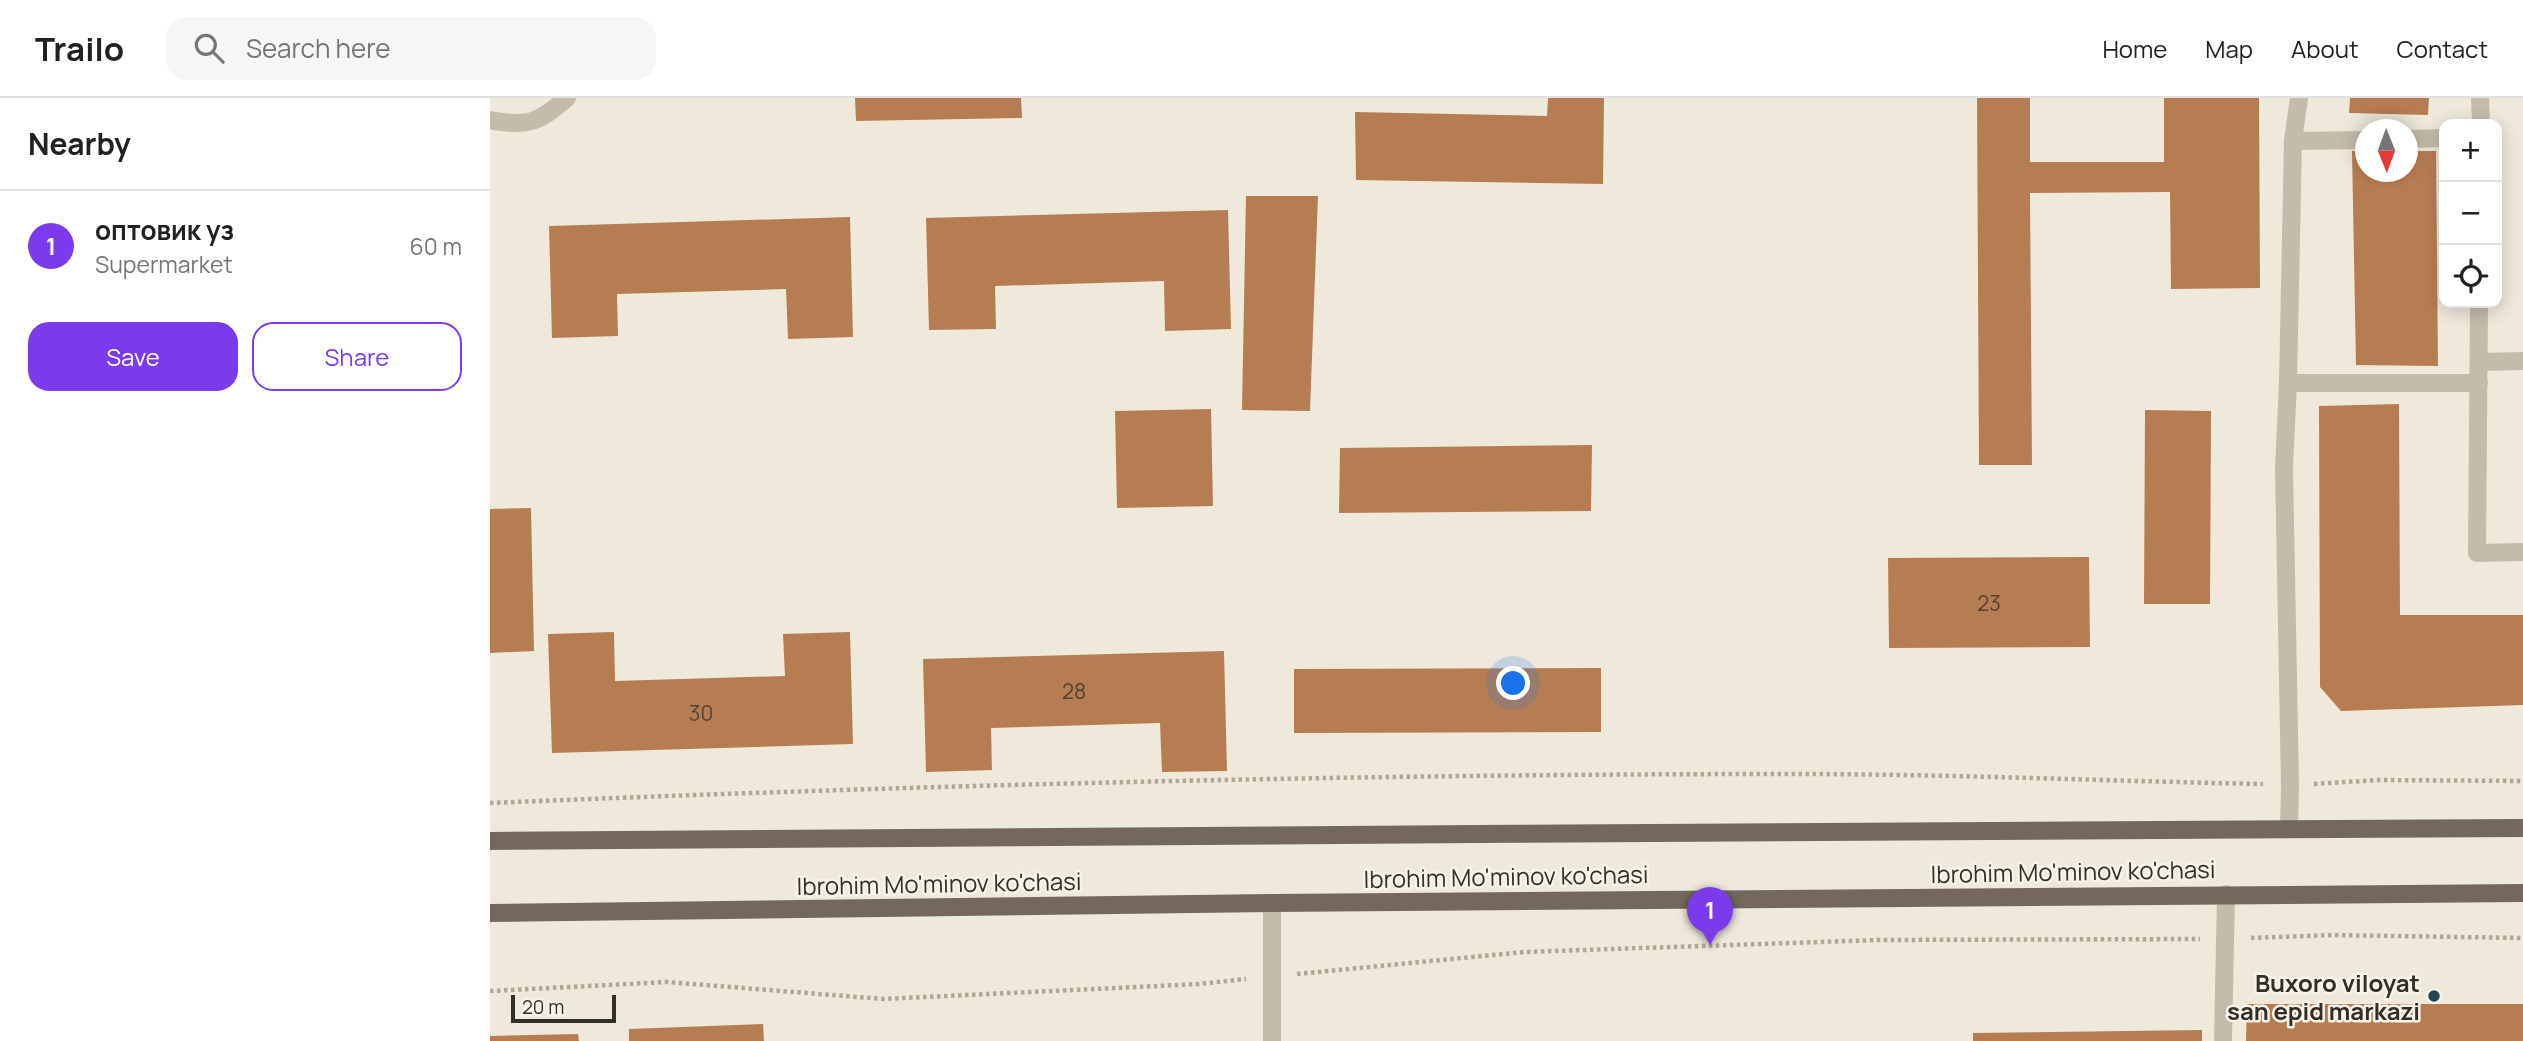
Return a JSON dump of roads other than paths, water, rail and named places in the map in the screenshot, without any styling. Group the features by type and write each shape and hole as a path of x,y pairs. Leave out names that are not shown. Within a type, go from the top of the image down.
{"main road":[{"name":"Ibrohim Mo'minov ko'chasi","path":"490,841 2523,828"},
{"name":"Ibrohim Mo'minov ko'chasi","path":"490,913 2523,892"}],"street":[{"path":"490,120 516,125 546,117 567,98"},
{"path":"2289,829 2284,468 2293,141 2300,98"},
{"path":"2480,98 2481,119"},
{"path":"2418,139 2439,138"},
{"path":"2293,141 2355,140"},
{"path":"2479,308 2477,553 2523,552"},
{"path":"2479,362 2523,361"},
{"path":"2288,383 2479,383"},
{"path":"2223,1041 2226,894"},
{"path":"1272,903 1272,1041"}],"place":[{"name":"оптовик уз","path":"1710,945"},
{"name":"Buxoro viloyat san epid markazi","path":"2434,996"}]}
